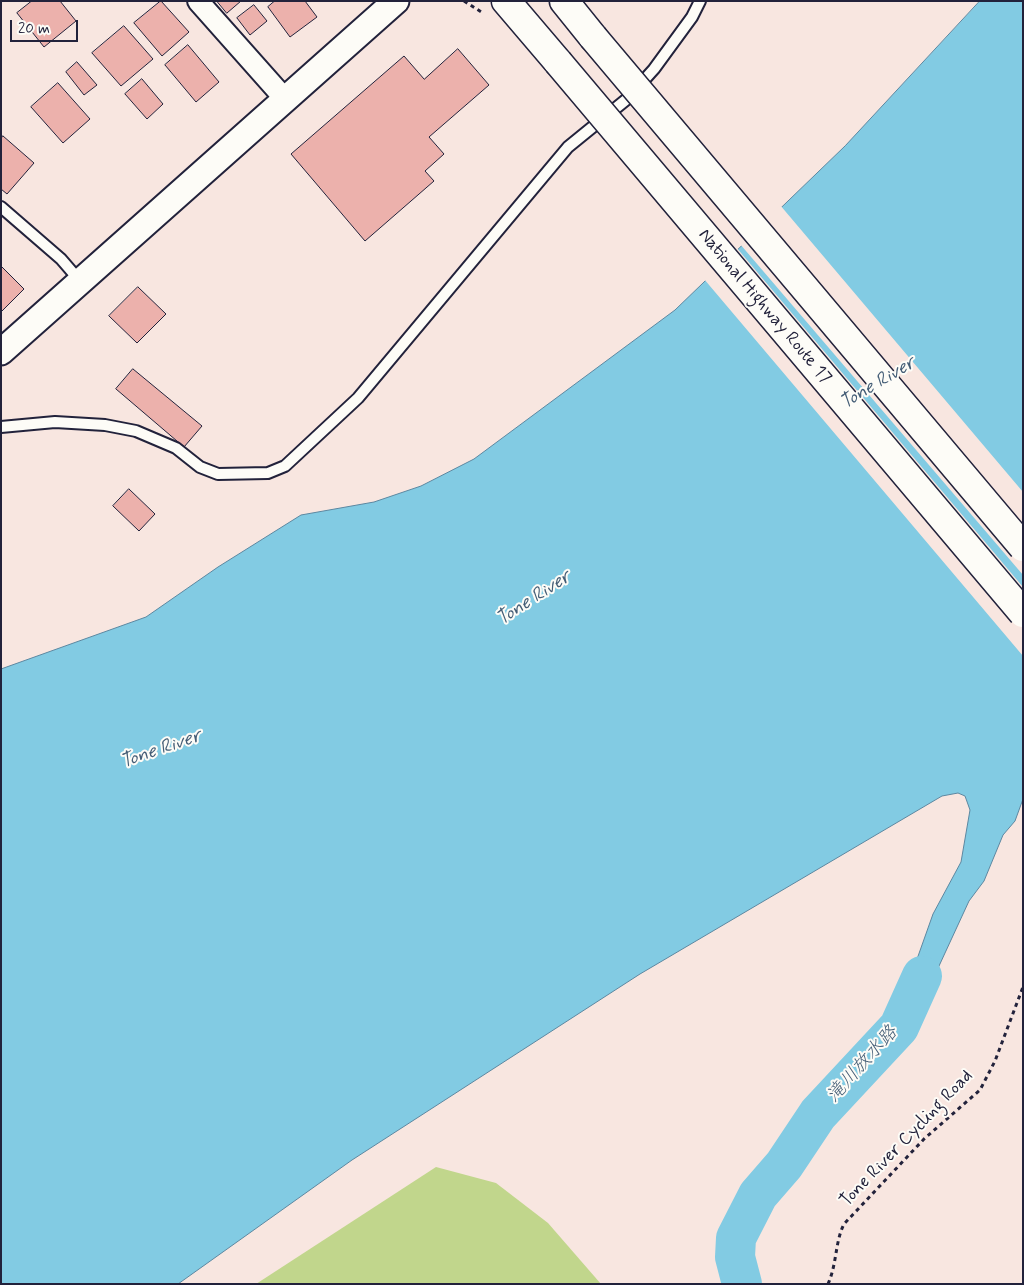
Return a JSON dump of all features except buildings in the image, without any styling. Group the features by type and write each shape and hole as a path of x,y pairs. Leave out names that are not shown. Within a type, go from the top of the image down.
{"highway":[{"name":"National Highway Route 17","path":"506,1 1023,613"},
{"path":"564,1 1023,547"}],"street":[{"path":"198,1 285,99"},
{"path":"1,352 396,1"}],"lane":[{"path":"1,427 55,422 105,425 136,431 176,448 200,467 218,474 268,473 284,466 358,398 568,147 627,99 654,70 692,17 700,1"},
{"path":"1,207 61,259 80,281"}],"path":[{"name":"Tone River Cycling Road","path":"828,1284 835,1264 838,1239 844,1224 924,1138 980,1090 996,1061 1023,987"},
{"path":"1016,1006 1023,1002"}],"green space":[{"path":"436,1167 496,1183 548,1223 601,1284 256,1284"}],"water":[{"name":"Tone River","path":"980,1 1023,1 1023,799 1015,821 1003,835 984,881 969,901 915,1018 899,1027 911,976 933,914 961,862 970,810 965,796 958,793 942,796 640,974 352,1160 178,1284 1,1284 1,669 146,617 218,567 301,515 374,502 421,486 474,459 675,310 845,146"}],"pier":[{"path":"780,205 1023,492 1023,575 740,244"},
{"path":"736,247 1023,587 1023,656 704,279"}],"waterway":[{"name":"滝川放水路","path":"742,1284 735,1257 736,1238 758,1195 784,1165 818,1114 899,1027 922,976"}]}
